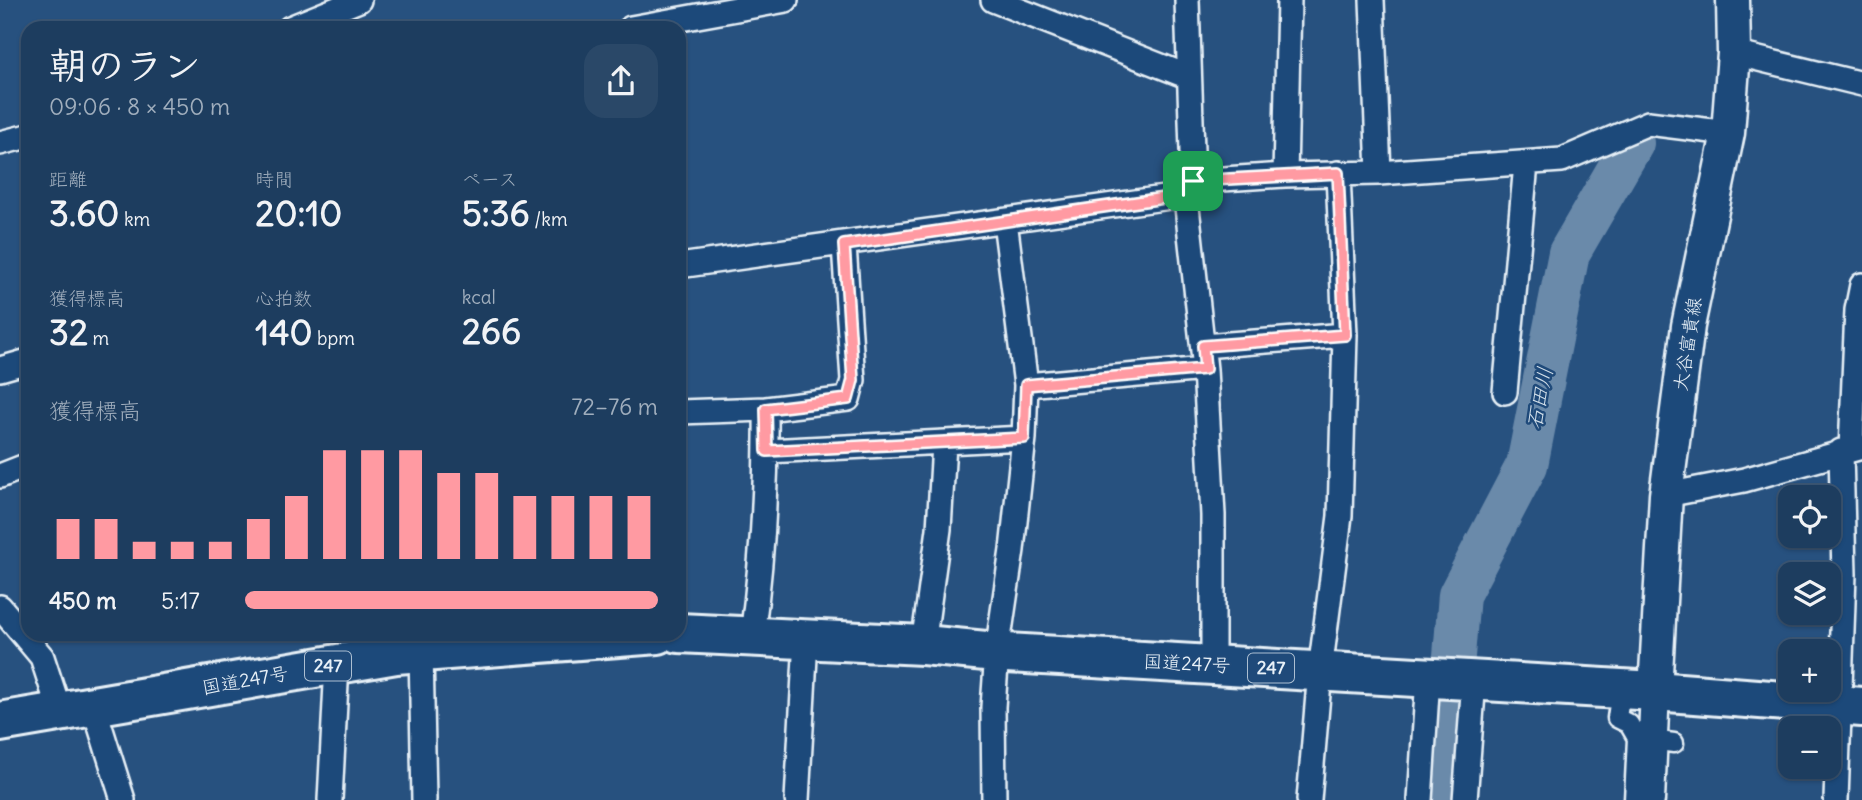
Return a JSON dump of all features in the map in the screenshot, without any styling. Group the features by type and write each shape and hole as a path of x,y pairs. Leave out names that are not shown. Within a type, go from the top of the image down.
{"highway":[{"name":"国道247号","path":"686,633 922,645 997,652 1474,680 1633,685 1851,707"},
{"name":"国道247号","path":"0,722 69,701 337,664 411,641"}],"main road":[{"name":"大谷富貴線","path":"1633,685 1666,495 1688,327 1728,133 1734,53 1733,0"}],"street":[{"path":"307,21 359,0"},
{"path":"670,21 786,0"},
{"path":"993,0 1189,76"},
{"path":"1187,0 1190,189 1205,369 1213,515 1213,664"},
{"path":"1285,175 1289,0"},
{"path":"1372,0 1379,173"},
{"path":"1734,53 1862,84"},
{"path":"686,265 1171,197 1190,189 1285,175 1379,173 1562,160 1648,124 1728,133"},
{"path":"0,143 21,138"},
{"path":"1505,392 1526,164"},
{"path":"1309,800 1340,516 1345,335 1338,173"},
{"path":"994,800 993,707 997,652 1012,550 1024,438 1026,385 1006,221"},
{"path":"686,412 766,409 848,399 853,380 844,245"},
{"path":"1836,800 1851,707 1844,574 1857,310 1862,285"},
{"path":"1203,346 1345,335"},
{"path":"0,369 21,363"},
{"path":"1026,385 1205,369"},
{"path":"752,636 762,562 766,409"},
{"path":"767,451 1024,438"},
{"path":"922,645 939,528 944,444"},
{"path":"1666,495 1744,480 1851,449"},
{"path":"0,476 21,468"},
{"path":"0,607 21,632"},
{"path":"797,800 806,639"},
{"path":"29,641 42,657 69,701 123,800"},
{"path":"411,641 424,800"},
{"path":"330,800 337,664"},
{"path":"1420,800 1428,677"},
{"path":"1465,800 1474,680"},
{"path":"1633,685 1655,740 1650,800"},
{"path":"1634,800 1655,740"}],"waterway":[{"name":"石田川","path":"1454,656 1459,595 1527,465 1569,253 1633,143"},
{"name":"石田川","path":"1443,800 1451,711"}],"route":[{"path":"1338,173 1345,335 1203,346 1205,369 1026,385 1024,438 767,451 766,409 848,399 853,380 844,245 1171,197 1186,198 1193,181 1338,173"}]}
